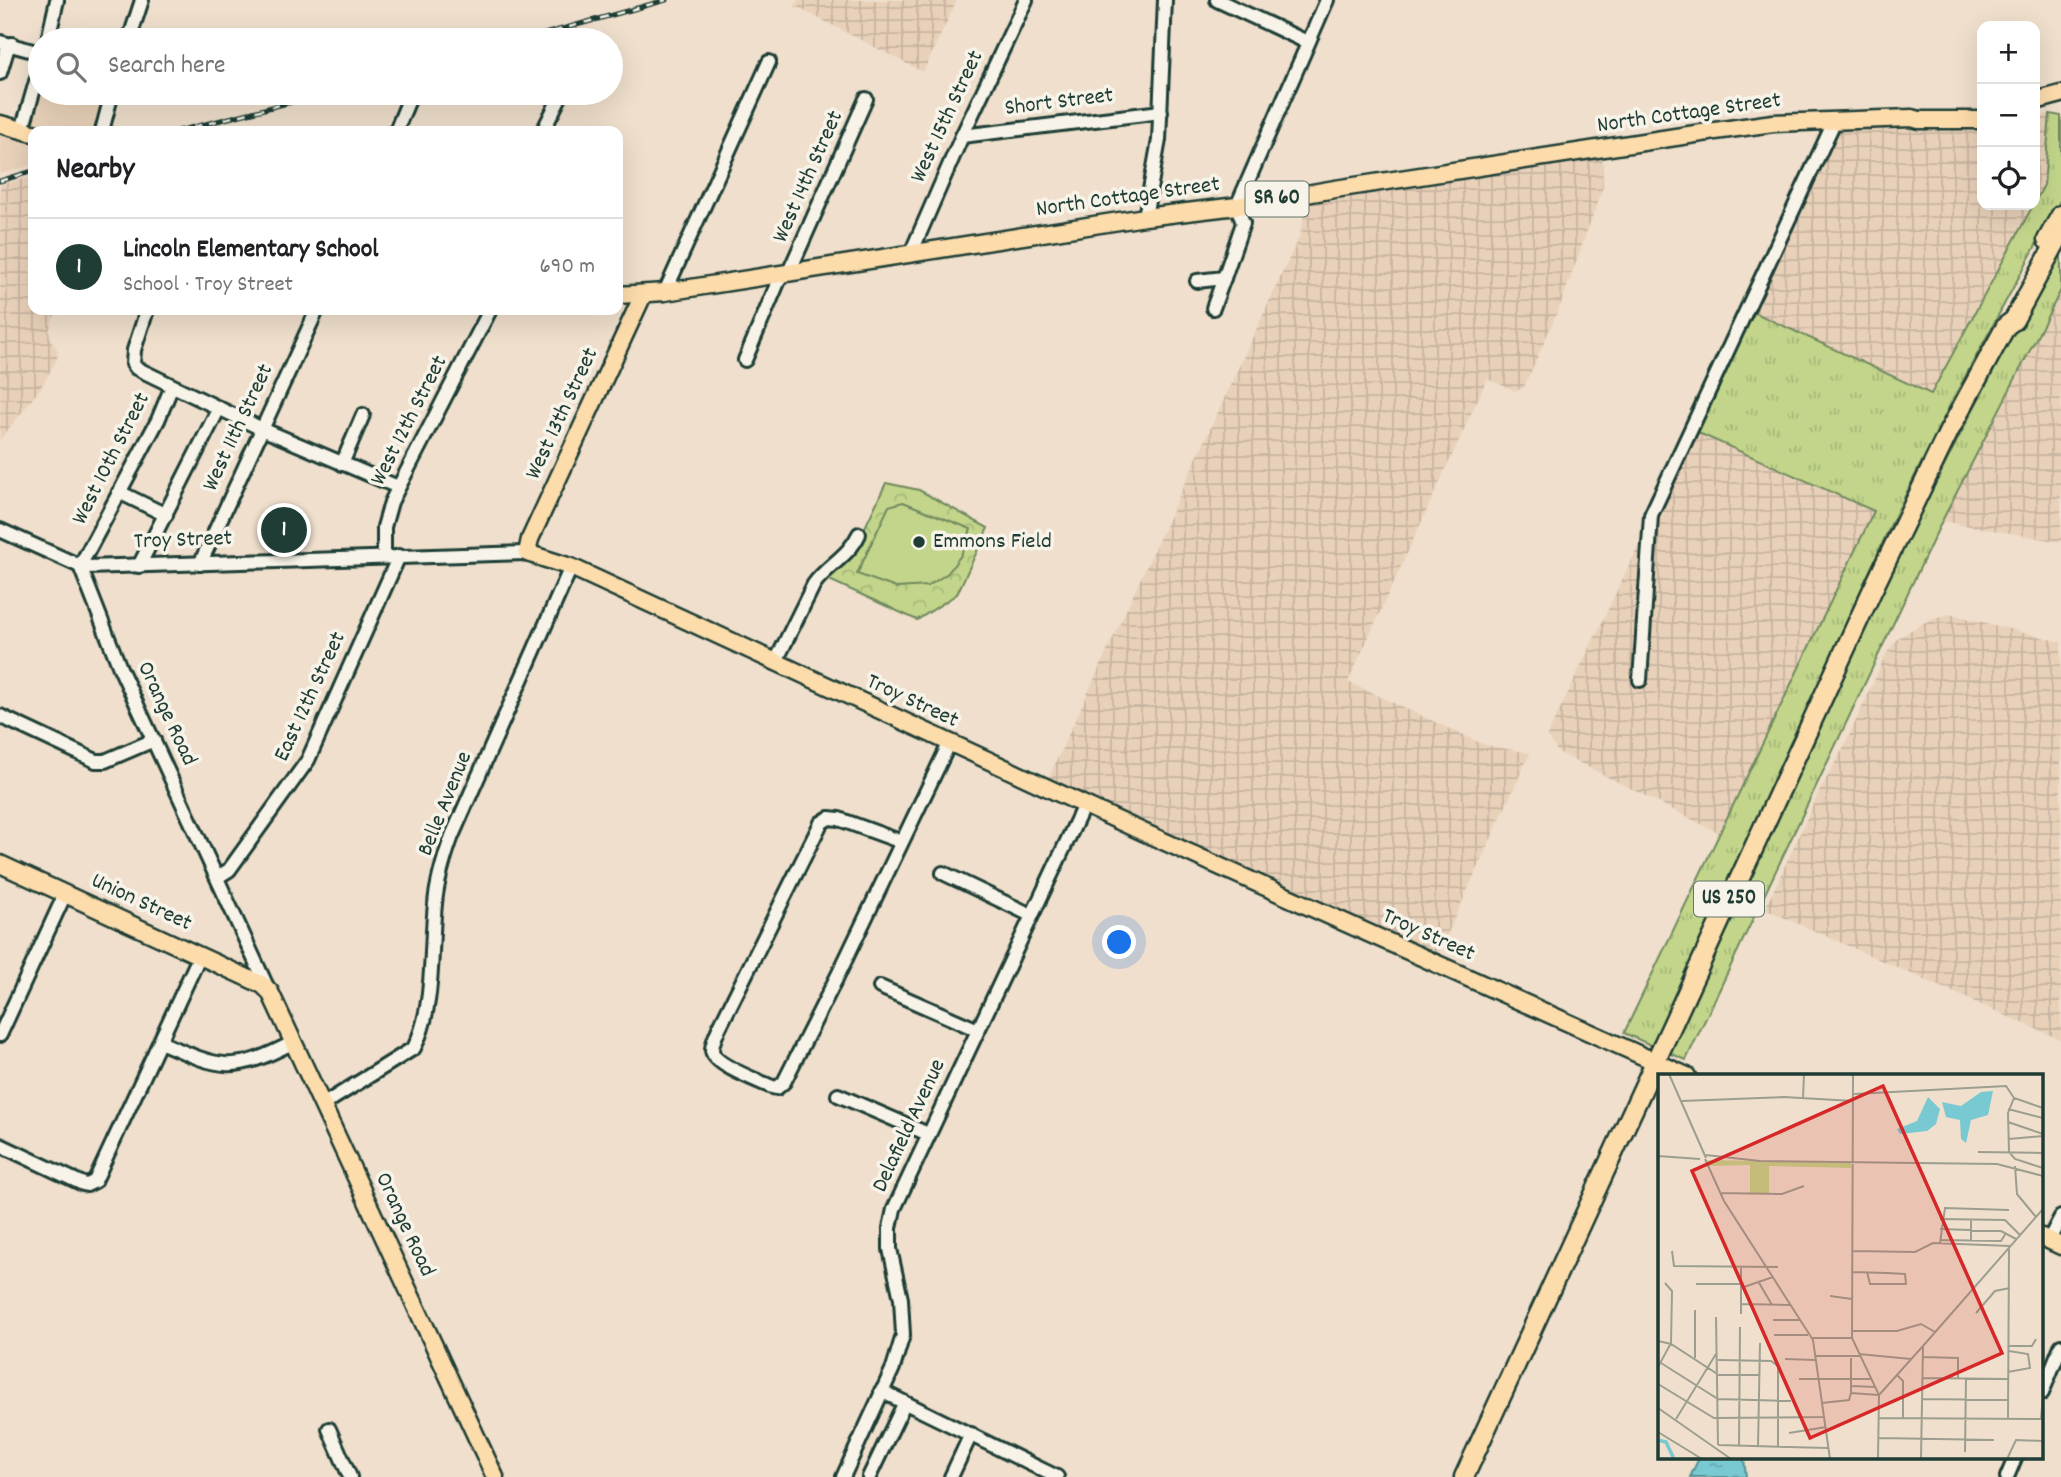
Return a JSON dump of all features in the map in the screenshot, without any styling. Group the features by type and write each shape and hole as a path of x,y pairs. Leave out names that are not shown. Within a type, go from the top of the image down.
{"highway":[{"name":"US 250","path":"2006,326 2004,317 2061,215"},
{"name":"US 250","path":"1464,1477 1928,472 2006,326 2014,320 2059,238"}],"main road":[{"path":"2040,100 2061,94"},
{"path":"2040,110 2061,106"},
{"name":"North Cottage Street","path":"1912,118 1918,114 1977,110"},
{"name":"North Cottage Street","path":"643,295 1773,123 1912,118 1977,120"},
{"path":"0,124 28,131"},
{"name":"SR 60","path":"623,295 643,295"},
{"name":"West 13th Street","path":"527,553 530,539 643,295"},
{"name":"Troy Street","path":"527,553 571,567 1084,806 1683,1074"},
{"name":"Union Street","path":"0,864 200,955 267,989"},
{"name":"Orange Road","path":"267,989 324,1104 495,1477"}],"street":[{"path":"51,28 57,0"},
{"path":"133,28 142,0"},
{"name":"West 15th Street","path":"911,253 1026,0"},
{"path":"1145,217 1161,112 1165,0"},
{"path":"1217,0 1307,42"},
{"path":"1213,308 1243,223 1237,206 1327,0"},
{"path":"0,73 7,50 6,43 28,49"},
{"path":"665,292 769,62"},
{"name":"West 14th Street","path":"745,360 866,99"},
{"path":"29,126 33,105"},
{"path":"103,126 109,105"},
{"path":"398,126 407,105"},
{"path":"546,126 556,105"},
{"name":"Short Street","path":"962,136 1161,112"},
{"path":"1640,680 1651,515 1835,120"},
{"path":"1197,281 1223,278"},
{"name":"West 10th Street","path":"80,566 158,420 172,386 142,372 133,364 134,350 145,315"},
{"name":"West 11th Street","path":"200,564 315,315"},
{"name":"West 12th Street","path":"384,556 386,517 398,487 486,315"},
{"path":"172,386 262,429 398,487"},
{"path":"139,566 219,408"},
{"path":"342,464 363,415"},
{"path":"119,492 166,515"},
{"path":"0,530 80,566"},
{"path":"775,663 814,584 822,573 850,551 859,534"},
{"name":"Troy Street","path":"80,566 527,553"},
{"name":"East 12th Street","path":"218,877 229,870 308,760 398,556"},
{"name":"Orange Road","path":"80,566 120,668 267,989"},
{"name":"Belle Avenue","path":"324,1104 414,1048 419,1039 424,1025 435,902 448,846 571,567"},
{"path":"0,716 96,761 105,761 154,740"},
{"path":"902,842 839,819 829,818 821,823 715,1038 713,1054 723,1064 772,1087 777,1088 784,1082 902,842 949,744"},
{"name":"Delafield Avenue","path":"843,1477 900,1350 903,1335 901,1299 890,1249 894,1209 1084,806"},
{"path":"943,873 1031,915"},
{"path":"0,1035 65,894"},
{"path":"0,1144 83,1184 92,1184 200,955"},
{"path":"880,987 978,1030"},
{"path":"160,1042 209,1062 228,1065 255,1061 295,1042"},
{"path":"838,1095 928,1134"},
{"path":"2051,1241 2061,1217"},
{"path":"2044,1388 2061,1346"},
{"path":"881,1391 971,1434 1036,1472 1057,1477"},
{"path":"869,1477 904,1404"},
{"path":"329,1429 350,1477"},
{"path":"951,1477 971,1434"},
{"path":"2007,1477 2014,1460"}],"shaded area":[{"path":"798,0 957,0 923,72 795,6"},
{"path":"28,94 28,105 113,105 107,126 28,126 28,166 0,174 0,120 19,125"},
{"path":"2050,114 2044,185 2040,193 2040,147 2040,117"},
{"path":"1977,124 1977,210 2030,210 1931,394 1749,310 1835,128"},
{"path":"1602,155 1603,187 1560,306 1524,387 1516,391 1487,379 1348,682 1485,745 1530,753 1436,959 1046,783 1300,235 1307,198"},
{"path":"28,177 28,315 55,315 49,331 51,341 58,350 57,359 40,389 0,440 0,185"},
{"path":"2061,290 2061,542 1942,521"},
{"path":"1694,431 1875,511 1719,833 1558,752 1547,736"},
{"path":"1951,614 2061,642 2061,1040 1765,909 1886,654 1897,639 1911,630 1933,618"}],"green space":[{"path":"2050,114 2061,116 2061,199 1953,399 1891,524 1655,1047 1624,1033 1874,511 1694,431 1749,310 1931,394 2030,210 2040,210 2040,192 2044,185"},
{"path":"2061,247 2061,290 1942,521 1686,1060 1667,1052 1856,645 1955,444"},
{"name":"Emmons Field","path":"886,483 919,490 988,528 957,594 917,620 825,578 850,559"},
{"name":"Emmons Field","path":"903,502 971,529 961,555 948,573 928,586 896,588 857,574 889,506"}],"water":[{"path":"1698,1460 1744,1460 1746,1477 1690,1477"}],"railway":[{"path":"566,28 666,0"},
{"path":"198,126 280,105"},
{"path":"0,181 28,173"}],"place":[{"name":"Lincoln Elementary School","path":"284,530"},
{"name":"Emmons Field","path":"919,542"}]}
